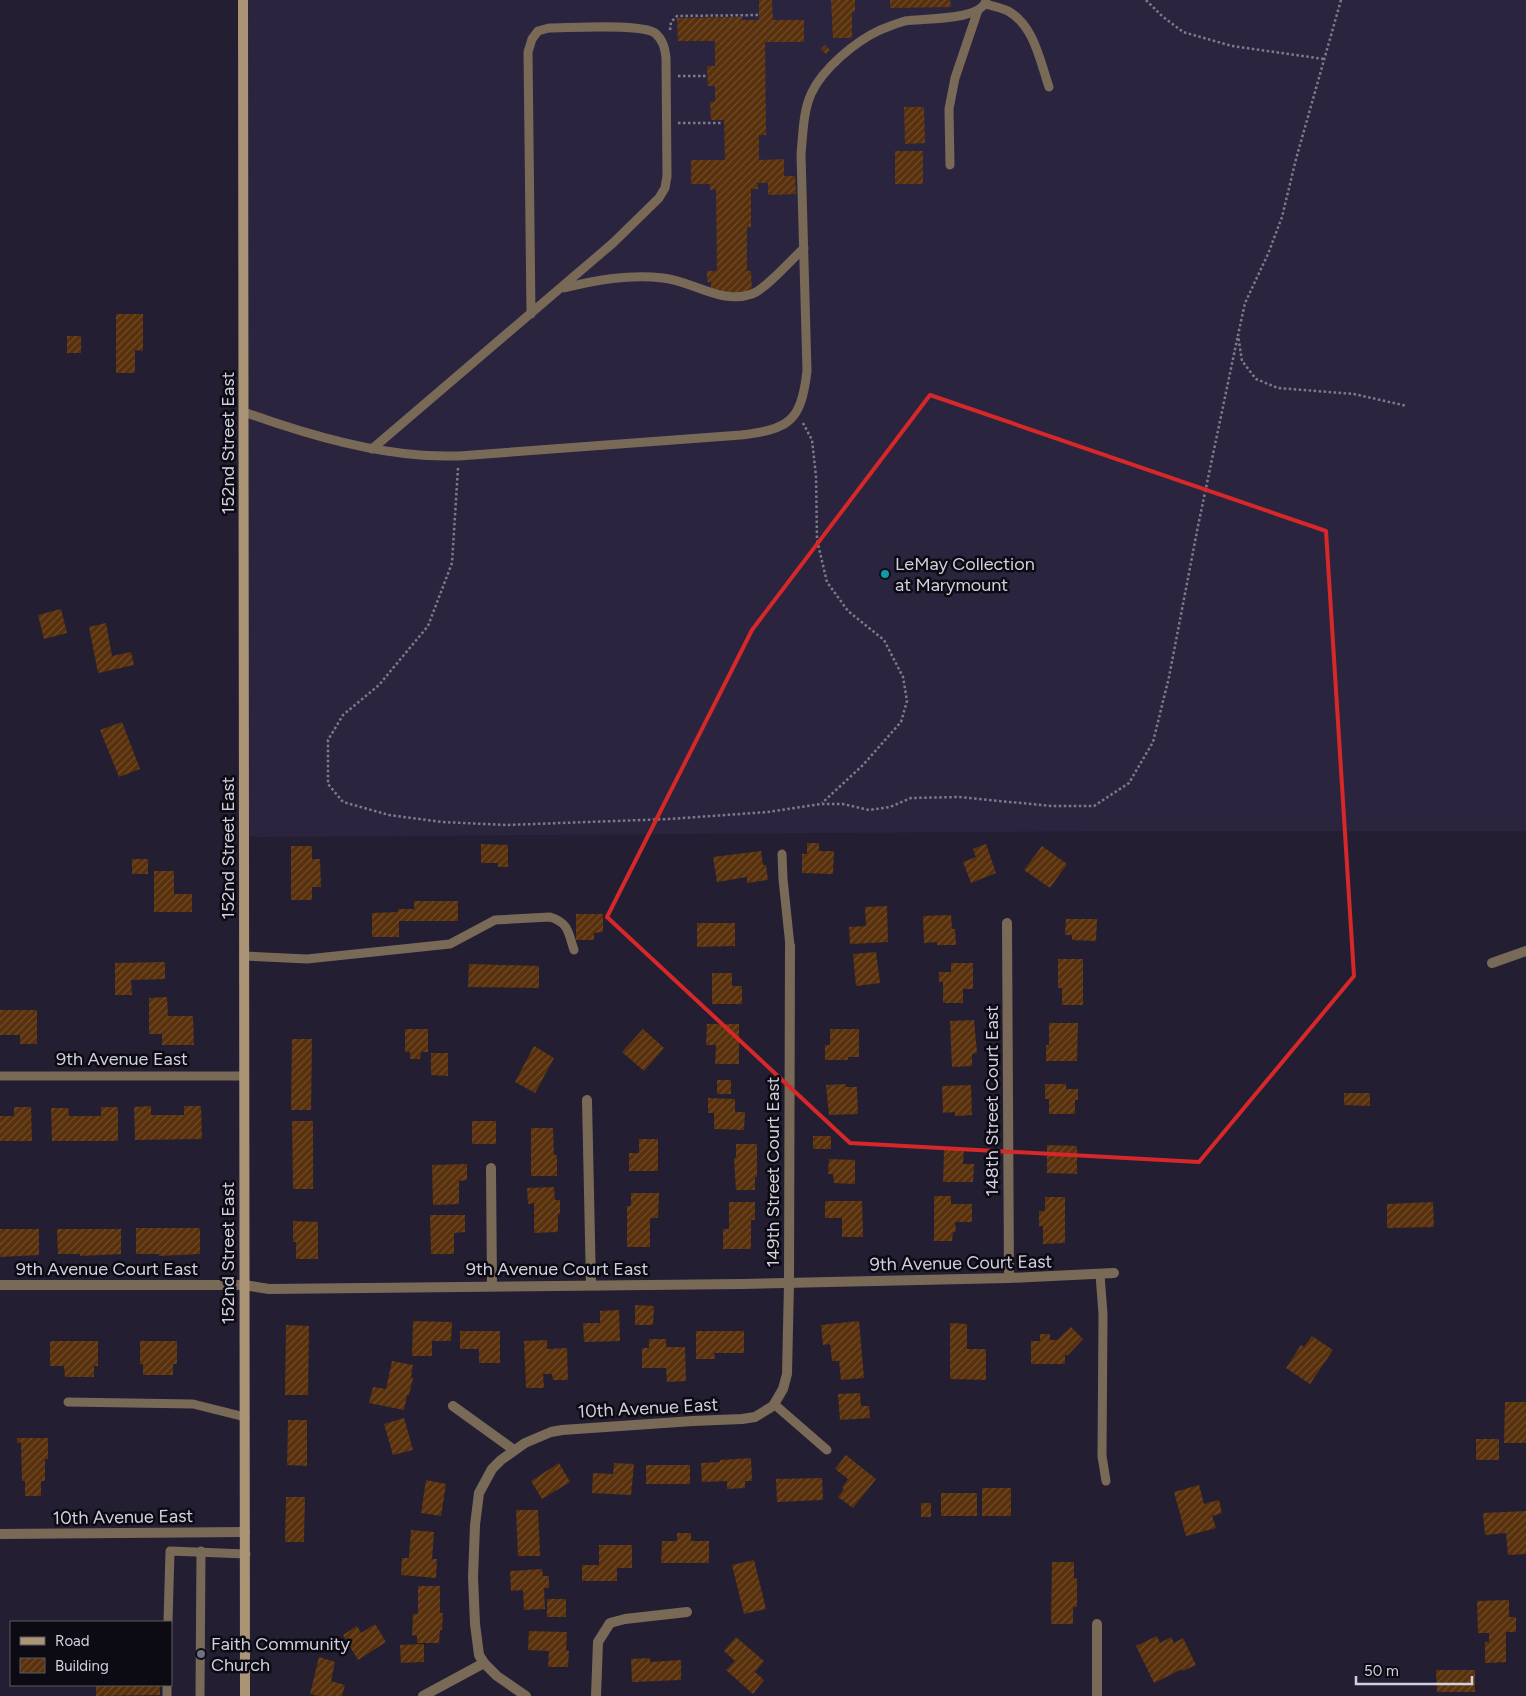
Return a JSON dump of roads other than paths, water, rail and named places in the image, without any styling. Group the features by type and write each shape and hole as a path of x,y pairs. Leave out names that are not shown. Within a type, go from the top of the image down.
{"main road":[{"name":"152nd Street East","path":"243,0 245,1696"}],"street":[{"name":"148th Street Court East","path":"1007,923 1009,1278"},
{"name":"149th Street Court East","path":"776,1400 786,1381 787,1374 790,946"},
{"path":"1492,963 1526,951"},
{"path":"586,1100 591,1285"},
{"path":"491,1168 492,1286"},
{"name":"9th Avenue Court East","path":"0,1285 244,1285 269,1289 789,1283 1009,1278 1114,1273"},
{"name":"10th Avenue East","path":"484,1662 480,1655 474,1624 475,1525 479,1493 492,1469 525,1443 551,1432 683,1421 742,1419 755,1417 776,1400"},
{"path":"453,1406 514,1450"},
{"name":"10th Avenue East","path":"0,1534 245,1532"},
{"path":"596,1696 598,1642 610,1623 633,1618 687,1612"},
{"path":"1097,1624 1097,1696"},
{"path":"423,1696 484,1662 498,1676 526,1696"}],"lane":[{"path":"244,412 273,423 372,449 418,455 458,456 765,432 778,428 789,422 797,411 804,394 806,371 802,154 804,124 810,95 817,82 857,44 880,30 905,22 963,16 983,5 1007,10 1019,19 1031,36 1048,87"},
{"path":"950,165 949,108 955,78 983,5"},
{"path":"372,449 531,314 613,243 658,198 665,188 668,176 665,47 655,33 648,30 628,28 550,28 538,31 532,39 528,52 531,314"},
{"path":"561,288 595,280 640,277 664,278 688,283 704,291 719,295 737,297 759,290 804,248"},
{"path":"782,854 782,879 790,946"},
{"path":"244,956 307,959 450,944 495,920 550,917 565,925 574,950"},
{"name":"9th Avenue East","path":"0,1076 244,1076"},
{"path":"1100,1275 1103,1314 1102,1456 1106,1481"},
{"path":"776,1400 827,1450"},
{"path":"68,1402 193,1404 245,1417"},
{"path":"168,1621 170,1551 246,1554"},
{"path":"200,1696 202,1551"}],"place":[{"name":"LeMay Collection at Marymount","path":"885,574"},
{"name":"Faith Community Church","path":"201,1654"}]}
